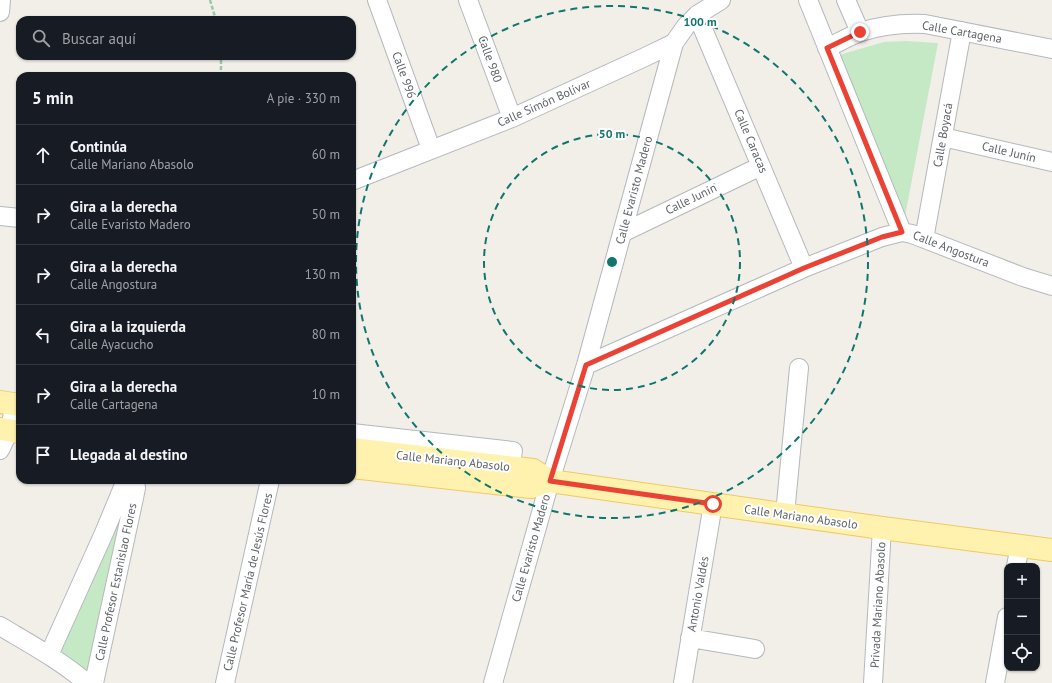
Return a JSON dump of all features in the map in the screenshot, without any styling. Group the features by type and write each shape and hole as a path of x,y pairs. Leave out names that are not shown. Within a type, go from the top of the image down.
{"main road":[{"name":"Calle Mariano Abasolo","path":"356,449 390,446 459,454 510,467 533,470 550,481 882,528 1018,556 1052,550"},
{"name":"Calle Mariano Abasolo","path":"356,467 531,487 550,481"}],"street":[{"path":"0,12 1,0"},
{"name":"Calle 996","path":"377,0 431,150"},
{"name":"Calle 980","path":"468,0 512,118"},
{"name":"Calle Simón Bolívar","path":"356,179 512,118 645,58 674,43 686,26 697,15 721,0"},
{"path":"808,0 902,232"},
{"path":"846,0 860,32"},
{"name":"Calle Caracas","path":"697,15 804,268"},
{"name":"Calle Cartagena","path":"827,48 860,32 883,26 905,23 926,24 1052,49"},
{"name":"Calle Boyacá","path":"924,239 962,31"},
{"name":"Calle Evaristo Madero","path":"493,683 550,481 586,365 674,43"},
{"name":"Calle Junín","path":"943,137 1052,162"},
{"name":"Calle Junín","path":"622,233 761,166"},
{"path":"0,216 16,218"},
{"name":"Calle Angostura","path":"586,365 804,268 882,237 902,232 912,234 1023,277 1052,286"},
{"path":"785,514 799,368"},
{"path":"7,435 12,404"},
{"path":"356,434 390,446"},
{"name":"Calle Profesor Estanislao Flores","path":"49,655 124,484"},
{"name":"Calle Profesor Estanislao Flores","path":"94,683 134,498 136,484"},
{"name":"Calle Profesor María de Jesús Flores","path":"225,683 269,484"},
{"name":"Antonio Valdés","path":"682,683 713,504"},
{"name":"Privada Mariano Abasolo","path":"873,683 882,528"},
{"path":"0,626 49,655 75,673 86,683"},
{"path":"995,683 1004,634"},
{"path":"690,638 755,649"}],"path":[{"path":"210,0 215,16"},
{"path":"220,72 221,60"}],"green space":[{"path":"905,41 938,43 905,216 839,55 884,42"},
{"path":"131,491 88,677 59,649"}],"route":[{"path":"713,504 550,481 586,365 804,268 882,237 902,232 827,48 860,32"}]}
